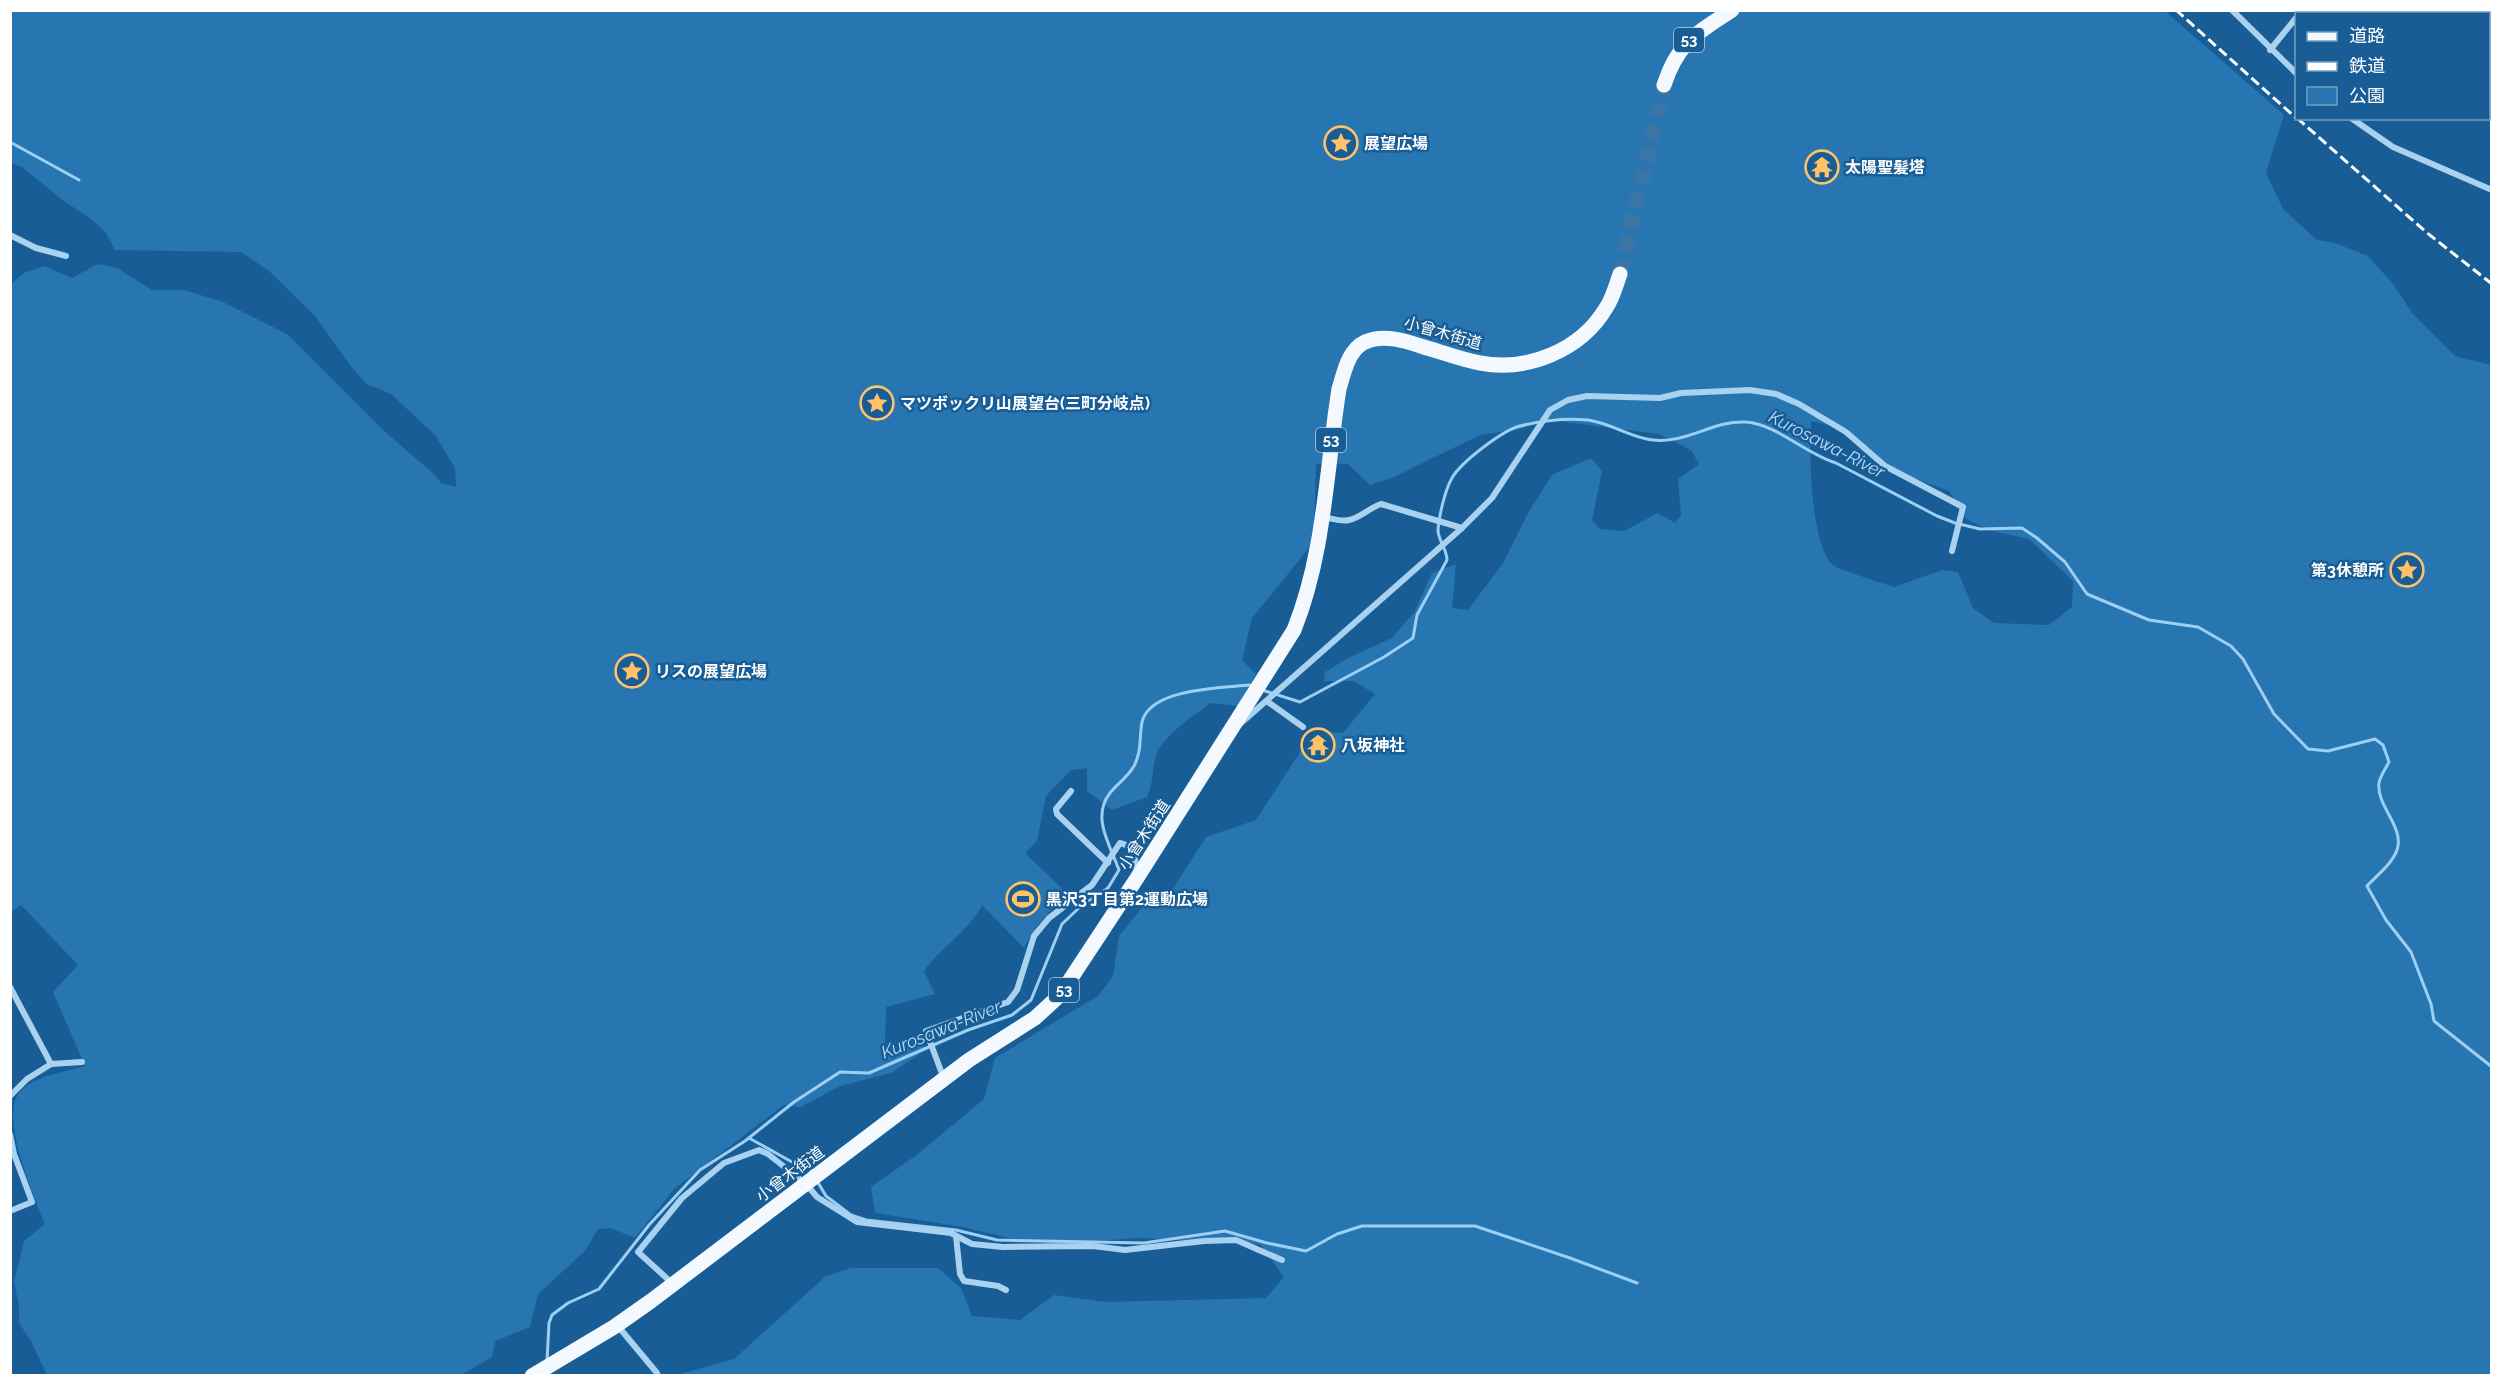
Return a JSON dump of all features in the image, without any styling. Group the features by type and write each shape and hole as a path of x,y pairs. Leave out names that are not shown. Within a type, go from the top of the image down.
{"main road":[{"name":"53","path":"1664,85 1671,64 1680,49 1691,38 1732,10"},
{"name":"小曾木街道","path":"542,1370 617,1325 998,1040 1035,1018 1060,995 1230,733 1265,693 1294,630 1305,601 1316,559 1330,444 1340,389 1353,352 1365,342 1392,338 1481,363 1506,365 1527,363 1549,357 1588,331 1607,308 1620,274"}],"street":[{"path":"2232,10 2295,72"},
{"path":"2271,50 2295,19"},
{"path":"2355,120 2393,147 2492,190"},
{"path":"10,235 36,248 66,256"},
{"path":"1265,693 1281,690 1462,528 1492,498 1550,410 1568,400 1587,396 1660,398 1681,393 1750,390 1776,394 1799,404 1846,432 1886,466 1963,507 1952,551"},
{"path":"1322,517 1346,521 1381,504 1462,528"},
{"path":"1265,693 1303,727"},
{"path":"1071,791 1056,809 1057,814 1109,862"},
{"path":"944,1080 926,1031 1008,1002 1017,990 1030,945 1041,926 1060,908 1092,885 1120,843 1126,844 1132,850 1137,878"},
{"path":"10,987 51,1064"},
{"path":"10,1096 27,1079 51,1064 82,1062"},
{"path":"10,1134 12,1155 32,1202 10,1211"},
{"path":"673,1284 638,1252 682,1198 724,1163 759,1150 812,1179 817,1197 857,1222 951,1233 972,1244 1003,1247 1093,1246 1125,1250 1204,1241 1236,1240 1282,1260"},
{"path":"956,1236 960,1274 964,1281 998,1286 1006,1290"},
{"path":"617,1325 657,1373"}],"green space":[{"path":"11,11 2165,11 2284,115 2266,173 2283,209 2317,240 2335,243 2368,256 2394,285 2412,313 2455,356 2491,365 2491,1375 677,1375 734,1359 826,1276 851,1268 938,1268 961,1288 972,1316 1020,1320 1054,1295 1105,1302 1266,1298 1284,1277 1260,1244 1139,1238 1052,1244 875,1213 871,1187 918,1154 984,1099 995,1058 1098,996 1113,976 1119,936 1150,898 1167,898 1206,837 1256,820 1313,732 1343,733 1375,694 1354,681 1324,681 1325,672 1348,658 1392,638 1415,611 1432,573 1456,564 1452,608 1468,610 1503,563 1528,513 1552,475 1591,458 1602,471 1592,520 1600,529 1624,531 1658,513 1675,523 1681,515 1678,479 1699,464 1691,450 1659,434 1542,419 1521,429 1480,435 1394,477 1370,485 1348,464 1316,464 1314,542 1252,618 1242,660 1256,674 1238,706 1211,703 1173,732 1156,755 1147,797 1112,810 1087,791 1087,768 1071,770 1046,796 1037,841 1025,853 1068,894 1043,919 1024,948 982,905 970,923 924,971 935,994 886,1007 885,1047 914,1039 927,1049 891,1073 840,1086 801,1107 784,1105 674,1189 635,1238 611,1228 598,1229 585,1251 538,1294 530,1327 495,1341 492,1357 460,1376 47,1375 31,1341 19,1323 19,1306 14,1282 24,1241 45,1224 21,1159 16,1140 14,1107 18,1095 31,1083 85,1066 53,992 78,965 21,905 11,912 11,284 24,273 44,266 72,278 98,264 117,268 152,290 184,290 223,302 287,334 382,429 435,475 441,483 456,487 455,468 435,435 391,394 367,384 353,369 315,316 269,271 241,252 115,250 106,233 91,219 61,199 22,167 11,163","holes":["1811,421 1848,429 1880,466 1949,491 1966,519 1992,531 2029,539 2073,581 2072,607 2049,625 1994,623 1973,608 1958,572 1942,570 1894,587 1833,565 1825,554 1815,518 1810,453"]}],"waterway":[{"path":"10,142 79,180"},
{"name":"Kurosawa-River","path":"1262,690 1300,702 1384,657 1413,638 1417,615 1447,560 1438,530 1449,483 1464,464 1503,434 1528,424 1580,419 1605,424 1645,439 1665,440 1677,439 1734,422 1757,424 1780,433 1825,459 1937,516 1980,529 2022,528 2065,562 2087,594 2149,620 2198,627 2231,646 2243,659 2274,714 2308,749 2328,751 2375,739 2383,745 2389,762 2380,780 2379,792 2397,833 2397,850 2392,860 2367,886 2386,920 2411,952 2431,1004 2434,1021 2492,1067"},
{"name":"Kurosawa-River","path":"547,1361 549,1323 552,1315 568,1303 599,1289 649,1225 700,1170 745,1141 794,1102 840,1072 869,1073 968,1030 1012,1015 1031,1000 1062,924 1080,907 1108,888 1119,870 1104,831 1102,812 1110,793 1128,774 1137,760 1142,722 1148,711 1158,702 1188,692 1222,687 1253,686"},
{"path":"749,1138 792,1162 803,1159 813,1173"},
{"path":"817,1181 826,1196 851,1215 866,1220 956,1230 997,1240 1144,1243 1225,1231 1306,1251 1337,1234 1362,1226 1475,1226 1637,1283"}],"tunnel":[{"path":"1620,274 1664,85"}],"railway":[{"path":"2176,10 2295,117"},
{"path":"2299,120 2426,232 2492,284"}],"place":[{"name":"展望広場","path":"1341,143"},
{"name":"太陽聖髪塔","path":"1822,167"},
{"name":"マツボックリ山展望台(三町分岐点)","path":"877,403"},
{"name":"第3休憩所","path":"2407,570"},
{"name":"リスの展望広場","path":"632,671"},
{"name":"八坂神社","path":"1318,745"},
{"name":"黒沢3丁目第2運動広場","path":"1023,899"}]}
